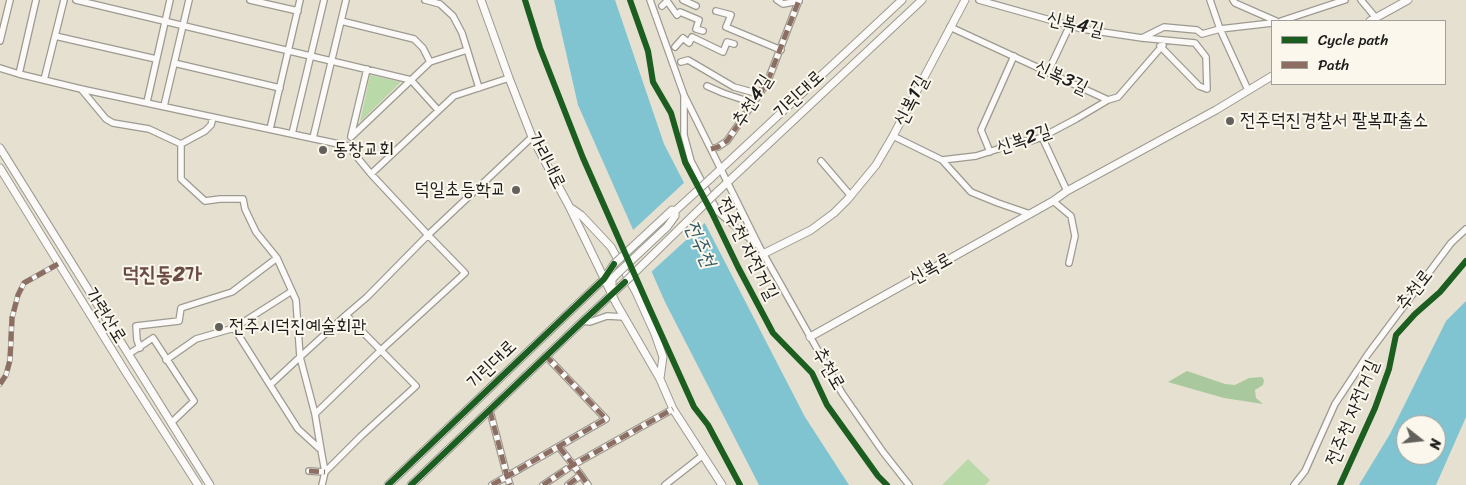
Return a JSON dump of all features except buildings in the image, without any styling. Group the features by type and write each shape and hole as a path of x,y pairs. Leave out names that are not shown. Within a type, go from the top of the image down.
{"street":[{"path":"0,42 10,0"},
{"path":"20,74 36,0"},
{"path":"44,80 64,0"},
{"path":"76,0 411,80 438,110"},
{"path":"146,102 170,0"},
{"path":"164,106 188,0"},
{"path":"250,0 298,12"},
{"path":"270,129 300,0"},
{"path":"292,134 324,0"},
{"path":"313,138 346,0"},
{"path":"425,0 440,4 453,16 462,33 479,88"},
{"name":"가리내로","path":"481,0 532,137 569,206 612,295 660,378 674,409 722,485"},
{"name":"추천로","path":"650,0 684,95 763,254 826,368 866,430 909,485"},
{"path":"683,0 696,6"},
{"path":"777,0 783,4 799,1"},
{"name":"기린대로","path":"388,485 604,279 614,264 672,210 675,211 902,0"},
{"name":"기린대로","path":"411,485 583,320 612,295 716,192 922,0"},
{"name":"신복1길","path":"763,254 811,230 834,212 876,165 965,0"},
{"name":"신복4길","path":"979,0 1070,26 1142,38 1194,43 1206,57 1207,89 1199,86 1160,46"},
{"path":"1210,0 1220,29 1248,90"},
{"path":"1233,0 1235,3 1274,20"},
{"path":"1284,20 1345,0"},
{"path":"1361,0 1373,20 1408,0"},
{"path":"662,6 667,1 677,15 680,12 699,20 696,29 702,31"},
{"name":"추천4길","path":"711,149 727,141 767,84 799,1"},
{"name":"추천4길","path":"716,11 731,15 726,27 781,50"},
{"path":"341,21 414,39 423,48 430,62"},
{"path":"1142,38 1164,27 1197,30 1202,34 1220,29 1271,23"},
{"path":"1048,72 1070,26"},
{"name":"신복3길","path":"950,27 1108,100"},
{"path":"55,36 156,59"},
{"path":"676,47 683,38 689,42 692,38 723,52 727,42 734,44"},
{"name":"신복2길","path":"942,160 990,152 1007,142 1031,141 1076,119 1108,100 1118,97 1160,46 1168,40"},
{"path":"351,137 430,62 467,50"},
{"name":"신복3길","path":"990,152 981,130 1014,56"},
{"path":"681,62 688,60 734,86 759,94"},
{"path":"174,63 280,88"},
{"path":"0,68 81,89 348,146 371,174 465,273 314,414"},
{"path":"348,146 367,69"},
{"name":"신복로","path":"810,337 1053,201 1067,191 1216,110 1271,77"},
{"path":"371,174 454,96 509,78"},
{"path":"707,86 753,103"},
{"path":"81,89 106,119 114,123 149,129 182,144"},
{"name":"추천로","path":"684,95 684,135 691,161 718,212 759,246"},
{"path":"182,144 205,131 211,125 212,117"},
{"path":"893,136 942,160 971,192 998,204 1030,214"},
{"path":"270,385 367,297 428,235 532,137"},
{"path":"1042,137 1067,191"},
{"path":"182,144 181,179 205,202 220,199 243,199 245,209 256,232 277,258 296,300 300,357 314,414 325,472 322,485"},
{"name":"가련산로","path":"0,148 210,485"},
{"path":"821,161 850,196"},
{"name":"가련산로","path":"0,168 58,264 198,485"},
{"path":"1053,201 1071,216 1075,236 1070,263"},
{"path":"569,206 581,215 611,247 636,292 663,357 660,378"},
{"name":"기린대로","path":"612,295 612,279 666,227 675,216 675,211"},
{"name":"추천로","path":"1294,485 1305,471 1335,404 1368,354 1397,313 1452,243 1466,229"},
{"path":"140,348 137,340 136,326 179,321 181,308 232,292 277,258"},
{"path":"0,384 6,375 10,360 12,318 18,294 24,283 58,264"},
{"path":"166,360 196,339 234,328 292,291"},
{"path":"309,471 325,472 360,436 416,386 346,315"},
{"path":"583,320 590,322 607,316 624,317"},
{"path":"234,328 298,429 321,450"},
{"path":"129,354 153,338 194,401 171,423"},
{"path":"492,485 606,420 546,356"},
{"path":"543,485 573,465 674,409"},
{"path":"490,411 510,485"},
{"path":"559,447 588,485"},
{"path":"665,485 702,456"},
{"path":"568,485 581,475"}],"green space":[{"path":"370,75 401,82 360,122"},
{"path":"1187,371 1225,384 1235,385 1249,378 1262,377 1264,380 1263,385 1255,390 1256,398 1263,404 1224,398 1168,382"},
{"path":"968,459 990,480 985,485 942,485"}],"water":[{"name":"전주천","path":"554,0 615,0 664,144 805,417 849,485 759,485 665,302 578,105"},
{"path":"1466,301 1466,417 1446,462 1446,415 1399,415 1446,321"},
{"path":"1396,422 1396,465 1445,465 1436,485 1359,485"}],"pier":[{"path":"686,181 707,221 650,273 631,232"}],"marked path":[{"path":"711,149 727,141 767,83 799,0"},
{"path":"0,384 6,375 10,360 12,318 18,295 24,283 58,264"},
{"path":"492,485 606,419 546,356"},
{"path":"543,485 573,465 673,409"},
{"path":"490,411 510,485"},
{"path":"559,447 581,475"},
{"path":"309,471 325,472"},
{"path":"568,485 581,475 588,485"}],"cycle path":[{"path":"525,0 540,48 583,158 648,305 694,407 708,425 740,485"},
{"name":"전주천 자전거길","path":"630,0 648,51 653,82 671,113 685,162 738,267 773,333 812,373 827,405 878,476 887,485"},
{"name":"전주천 자전거길","path":"1340,485 1375,408 1389,369 1396,335 1415,314 1440,292 1466,261"},
{"path":"388,485 604,279 614,264"},
{"path":"411,485 625,282"}],"place":[{"name":"전주덕진경찰서 팔복파출소","path":"1230,121"},
{"name":"동창교회","path":"323,150"},
{"name":"덕일초등학교","path":"516,190"},
{"name":"전주시덕진예술회관","path":"219,327"}],"district":[{"name":"덕진동2가","path":"162,276"}]}
